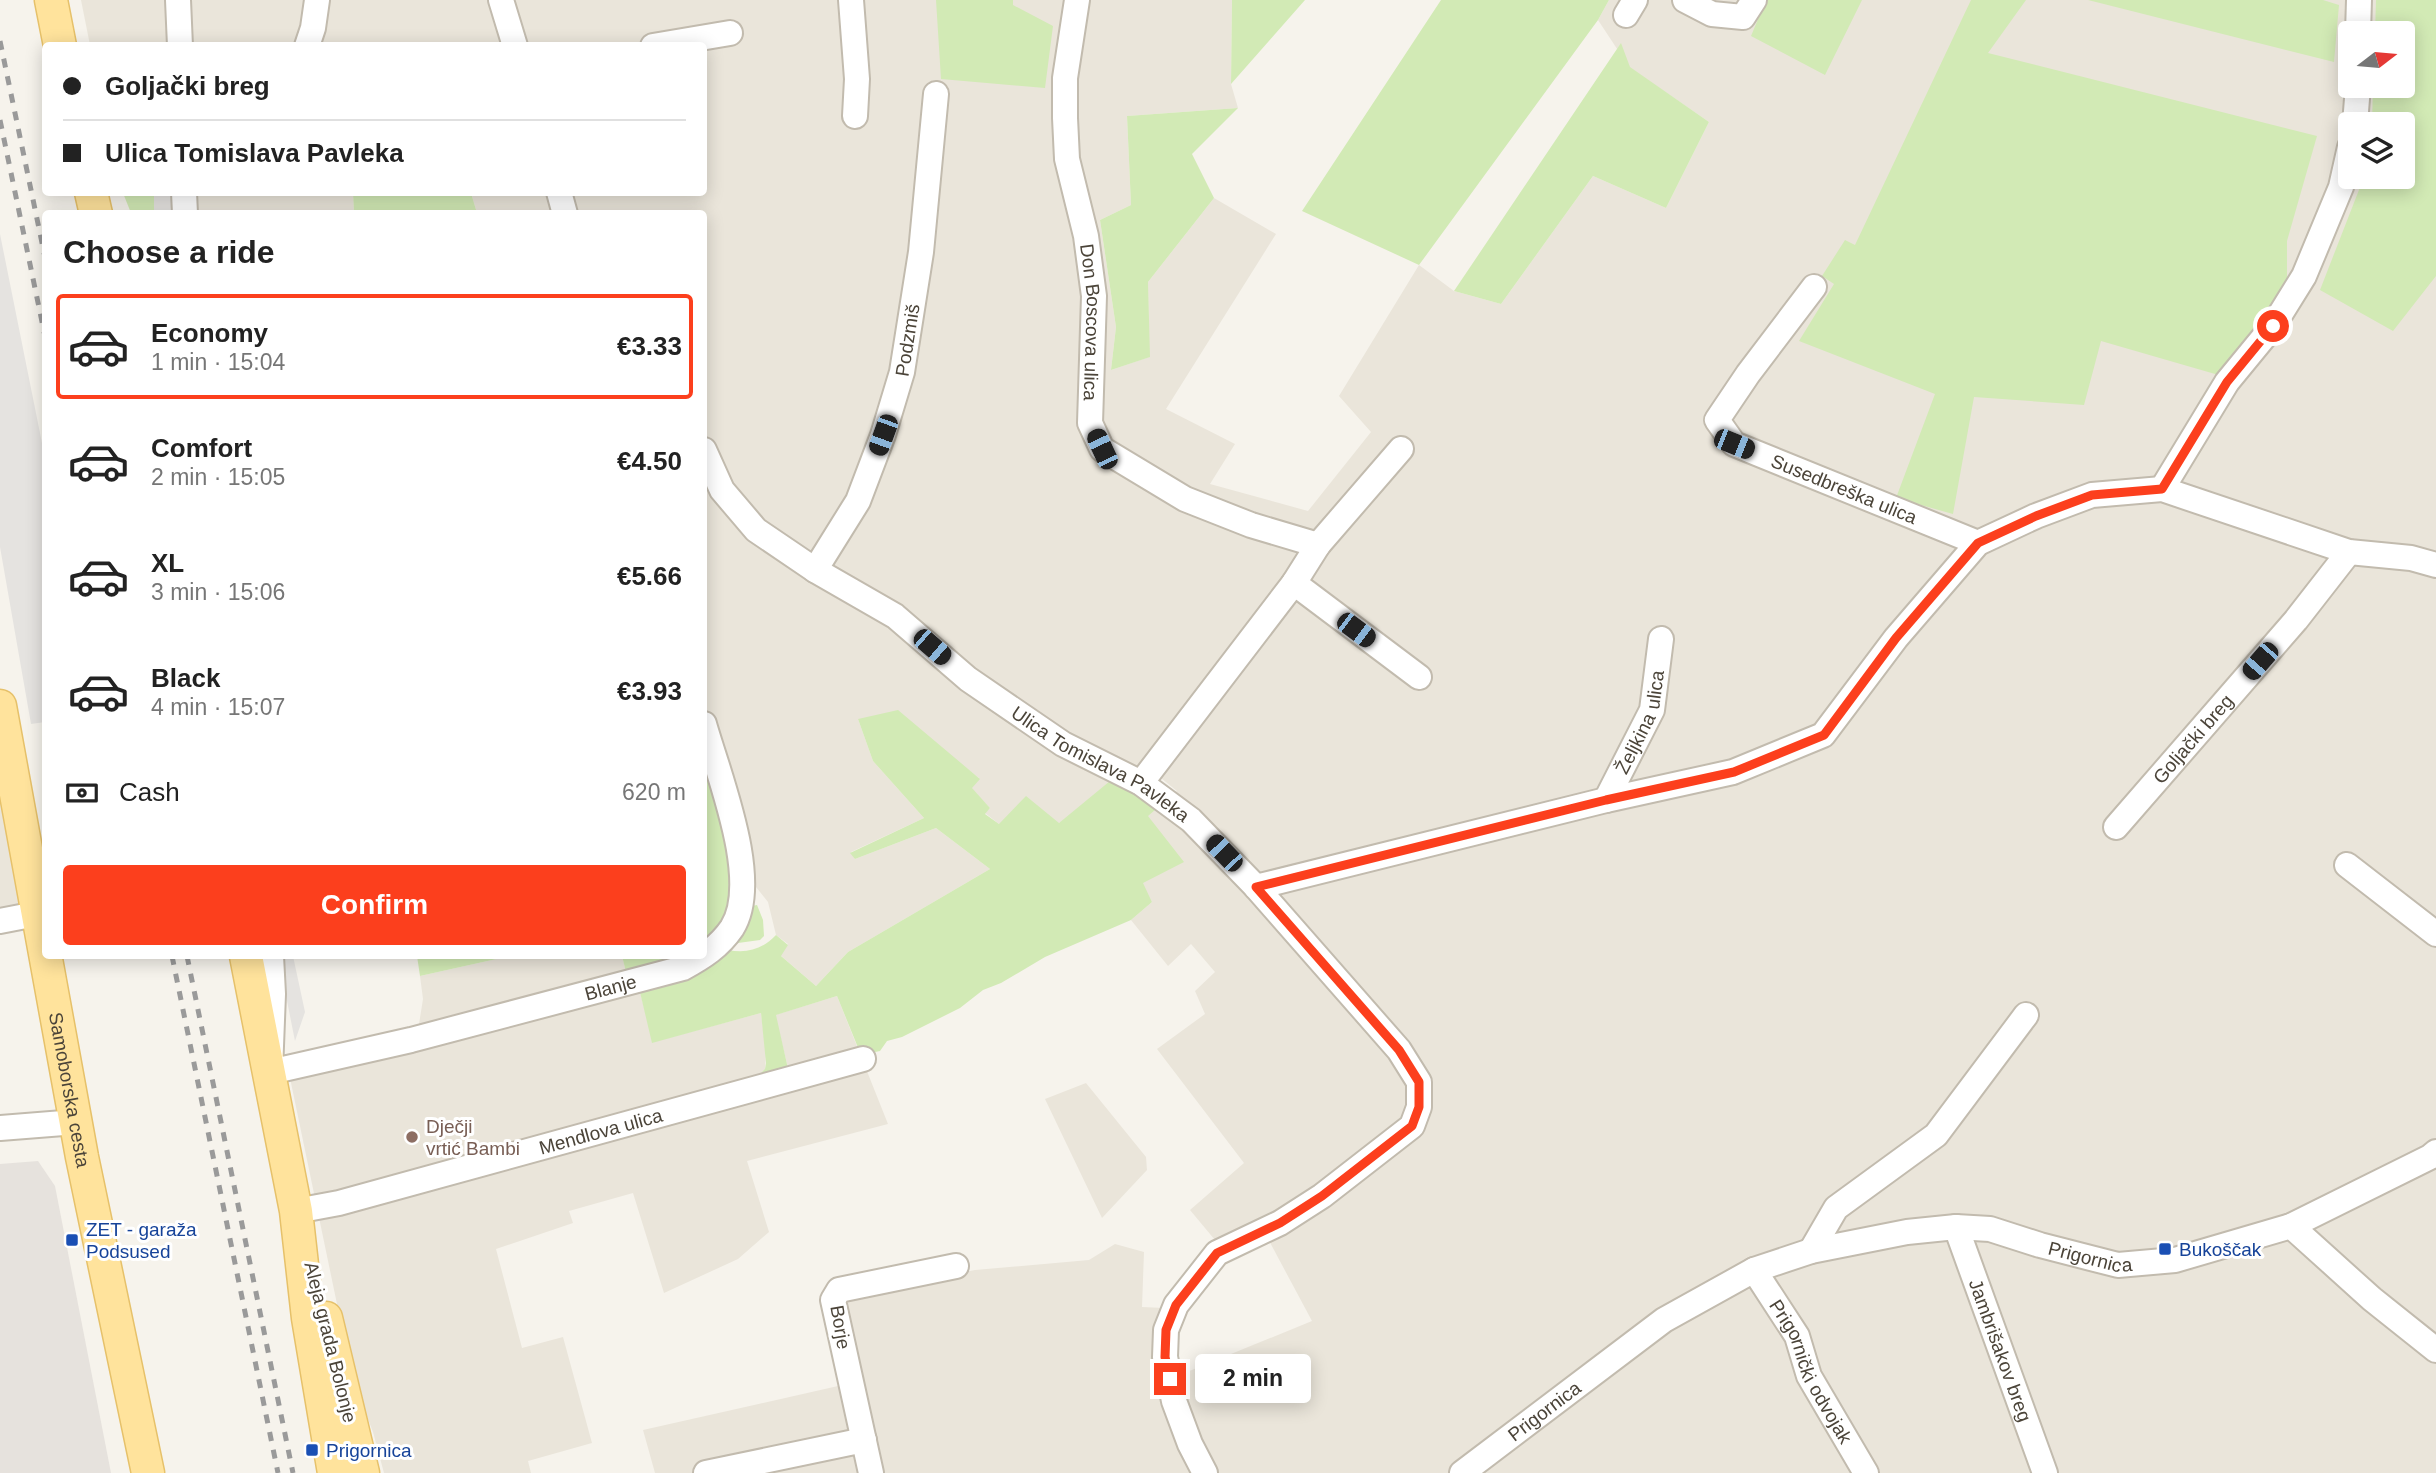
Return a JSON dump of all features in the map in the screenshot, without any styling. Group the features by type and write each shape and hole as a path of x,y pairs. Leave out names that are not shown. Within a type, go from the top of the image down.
{"main road":[{"path":"51,0 59,42"},
{"name":"Samoborska cesta","path":"0,706 42,945"},
{"name":"Samoborska cesta","path":"45,959 148,1473"},
{"name":"Aleja grada Bolonje","path":"247,959 296,1211 308,1318 334,1473"},
{"name":"Aleja grada Bolonje","path":"296,1211 314,1272 363,1473"}],"street":[{"path":"178,0 180,42"},
{"path":"308,42 317,0"},
{"path":"501,0 514,42"},
{"path":"851,0 857,79 855,116"},
{"name":"Don Boscova ulica","path":"1077,0 1065,78 1065,118 1067,159 1086,236 1094,296 1090,423 1102,449 1185,499 1251,525 1318,545"},
{"path":"1685,0 1712,14 1743,17 1754,0"},
{"path":"2358,21 2359,0"},
{"path":"677,42 730,33"},
{"name":"Podzmiš","path":"816,570 858,501 883,435 902,373 921,252 936,94"},
{"path":"2162,489 2227,382 2273,326 2304,276 2341,189"},
{"name":"Susedbreška ulica","path":"1814,288 1748,374 1717,420 1734,444 1978,543"},
{"path":"1141,783 1294,583 1318,545 1401,449"},
{"name":"Ulica Tomislava Pavleka","path":"707,457 722,490 756,530 816,570 895,616 968,679 1063,744 1141,783 1191,820 1256,887 1399,1050 1419,1082 1419,1107 1412,1126 1322,1196 1280,1223 1217,1253 1176,1305 1166,1330 1165,1357 1174,1401 1190,1444 1205,1473"},
{"path":"1256,887 1606,800 1734,772 1824,735 1896,638 1978,543 2036,516 2092,495 2162,489 2349,552 2411,558 2436,565"},
{"name":"Goljački breg","path":"2116,827 2296,620 2349,552"},
{"path":"1294,583 1419,677"},
{"name":"Željkina ulica","path":"1606,800 1652,710 1661,639"},
{"name":"Blanje","path":"707,734 741,851 743,900 733,926 714,950 707,954"},
{"path":"2347,865 2436,934"},
{"path":"0,921 36,914"},
{"path":"270,1072 273,994 271,959"},
{"name":"Blanje","path":"270,1072 411,1040 683,968 698,959"},
{"path":"1811,1251 1836,1208 1936,1135 2026,1015"},
{"name":"Mendlova ulica","path":"296,1211 363,1196 863,1059"},
{"path":"0,1128 76,1122"},
{"name":"Prigornica","path":"1464,1472 1664,1320 1754,1270 1811,1251 1907,1231 1956,1227 1990,1229 2118,1265 2175,1260 2291,1226 2436,1152"},
{"path":"2291,1226 2372,1299 2436,1350"},
{"name":"Jambrišakov breg","path":"1956,1227 2045,1473"},
{"name":"Borje","path":"871,1473 833,1300 839,1290 957,1266"},
{"name":"Prigornički odvojak","path":"1754,1270 1797,1336 1809,1376 1866,1473"},
{"path":"706,1473 864,1440"}],"shaded area":[{"path":"81,0 1232,0 1231,84 1238,108 1127,116 1131,205 1100,220 1116,327 1111,370 1149,357 1148,282 1214,198 1276,234 1166,409 1235,444 1210,484 1308,511 1371,432 1339,396 1419,265 1454,291 1501,304 1593,176 1666,208 1709,122 1629,67 1598,20 1609,0 2436,0 2436,1473 655,1473 643,1430 860,1381 845,1315 846,1296 975,1270 1089,1260 1115,1244 1144,1252 1142,1307 1164,1308 1160,1383 1312,1321 1259,1222 1220,1246 1190,1210 1244,1163 1157,1049 1205,1014 1195,991 1215,972 1191,944 1168,966 1131,920 1152,902 1142,883 1147,815 1177,791 1156,774 1059,823 999,824 985,813 990,808 971,788 979,778 952,757 858,719 873,761 924,818 851,852 855,859 936,828 990,869 848,952 816,986 780,955 788,944 776,935 768,902 752,882 726,769 707,774 707,210 476,210 472,196 707,196 707,42 89,42"},
{"path":"154,196 172,196 173,210 154,210"},
{"path":"194,196 353,196 354,210 195,210"},
{"path":"0,234 42,443 42,722 31,724 0,547"},
{"path":"0,768 26,912 0,917"},
{"path":"279,959 294,959 305,1012 295,1041"},
{"path":"496,959 623,959 631,990 639,988 653,1042 761,1013 766,1053 765,1069 793,1088 775,1015 837,996 888,1124 747,1161 769,1232 738,1259 664,1293 633,1193 569,1211 573,1223 496,1249 522,1348 563,1337 592,1443 528,1461 531,1473 384,1473 373,1432 353,1381 290,1078 416,1043 423,999 420,976"},
{"path":"1086,1083 1146,1157 1147,1170 1102,1218 1045,1099"},
{"path":"38,1161 55,1186 111,1473 0,1473 0,1164"}],"green space":[{"path":"936,0 1013,0 1013,5 1053,26 1045,88 941,79"},
{"path":"1232,0 1305,0 1231,84"},
{"path":"1441,0 1609,0 1598,20 1419,265 1302,211"},
{"path":"1766,0 1862,0 1825,75 1751,36"},
{"path":"1971,0 2026,0 1988,53 2317,136 2287,241 2287,291 2222,376 2101,341 2084,405 1974,397 1953,514 1896,498 1935,394 1799,341 1834,284 1822,276 1845,240 1855,245"},
{"path":"2088,0 2323,0 2339,5 2334,62"},
{"path":"2376,0 2436,0 2436,276 2393,331 2320,290 2359,189 2415,189 2415,112 2372,112 2373,98 2415,98 2415,21 2375,21"},
{"path":"1621,43 1630,67 1709,122 1666,208 1593,176 1501,304 1454,291"},
{"path":"1238,108 1192,154 1214,198 1148,282 1150,357 1111,370 1116,327 1100,220 1131,205 1127,116"},
{"path":"124,196 154,196 154,210 130,210"},
{"path":"353,196 472,196 476,210 354,210"},
{"path":"898,710 980,779 972,788 990,808 985,814 999,824 1026,796 1059,823 1110,781 1163,803 1148,816 1184,862 1143,883 1152,902 1131,920 1045,957 1001,983 983,990 960,1008 902,1037 887,1041 880,1051 861,1055 837,996 776,1015 789,1073 757,1077 765,1069 766,1063 761,1013 652,1043 639,988 728,950 754,949 766,944 776,935 788,945 781,956 816,986 848,952 990,869 936,828 855,859 850,853 924,818 873,761 858,719"},
{"path":"712,773 738,859 735,903 707,945 707,774"},
{"path":"757,905 763,920 764,936 760,940 738,943 735,940 752,906"},
{"path":"417,959 496,959 420,976"},
{"path":"623,959 684,959 627,976"}],"railway":[{"path":"0,41 42,243"},
{"path":"0,120 42,322"},
{"path":"173,959 278,1473"},
{"path":"188,959 293,1473"}],"place":[{"name":"Dječji vrtić Bambi","path":"412,1137"},
{"name":"ZET - garaža Podsused","path":"72,1240"},
{"name":"Bukoščak","path":"2165,1249"},
{"name":"Prigornica","path":"312,1450"}],"route":[{"path":"1170,1379 1165,1357 1166,1330 1176,1305 1217,1253 1280,1223 1322,1196 1412,1126 1419,1107 1419,1082 1399,1050 1256,887 1606,800 1734,772 1824,735 1896,638 1978,543 2036,516 2092,495 2162,489 2227,382 2273,326"}]}
